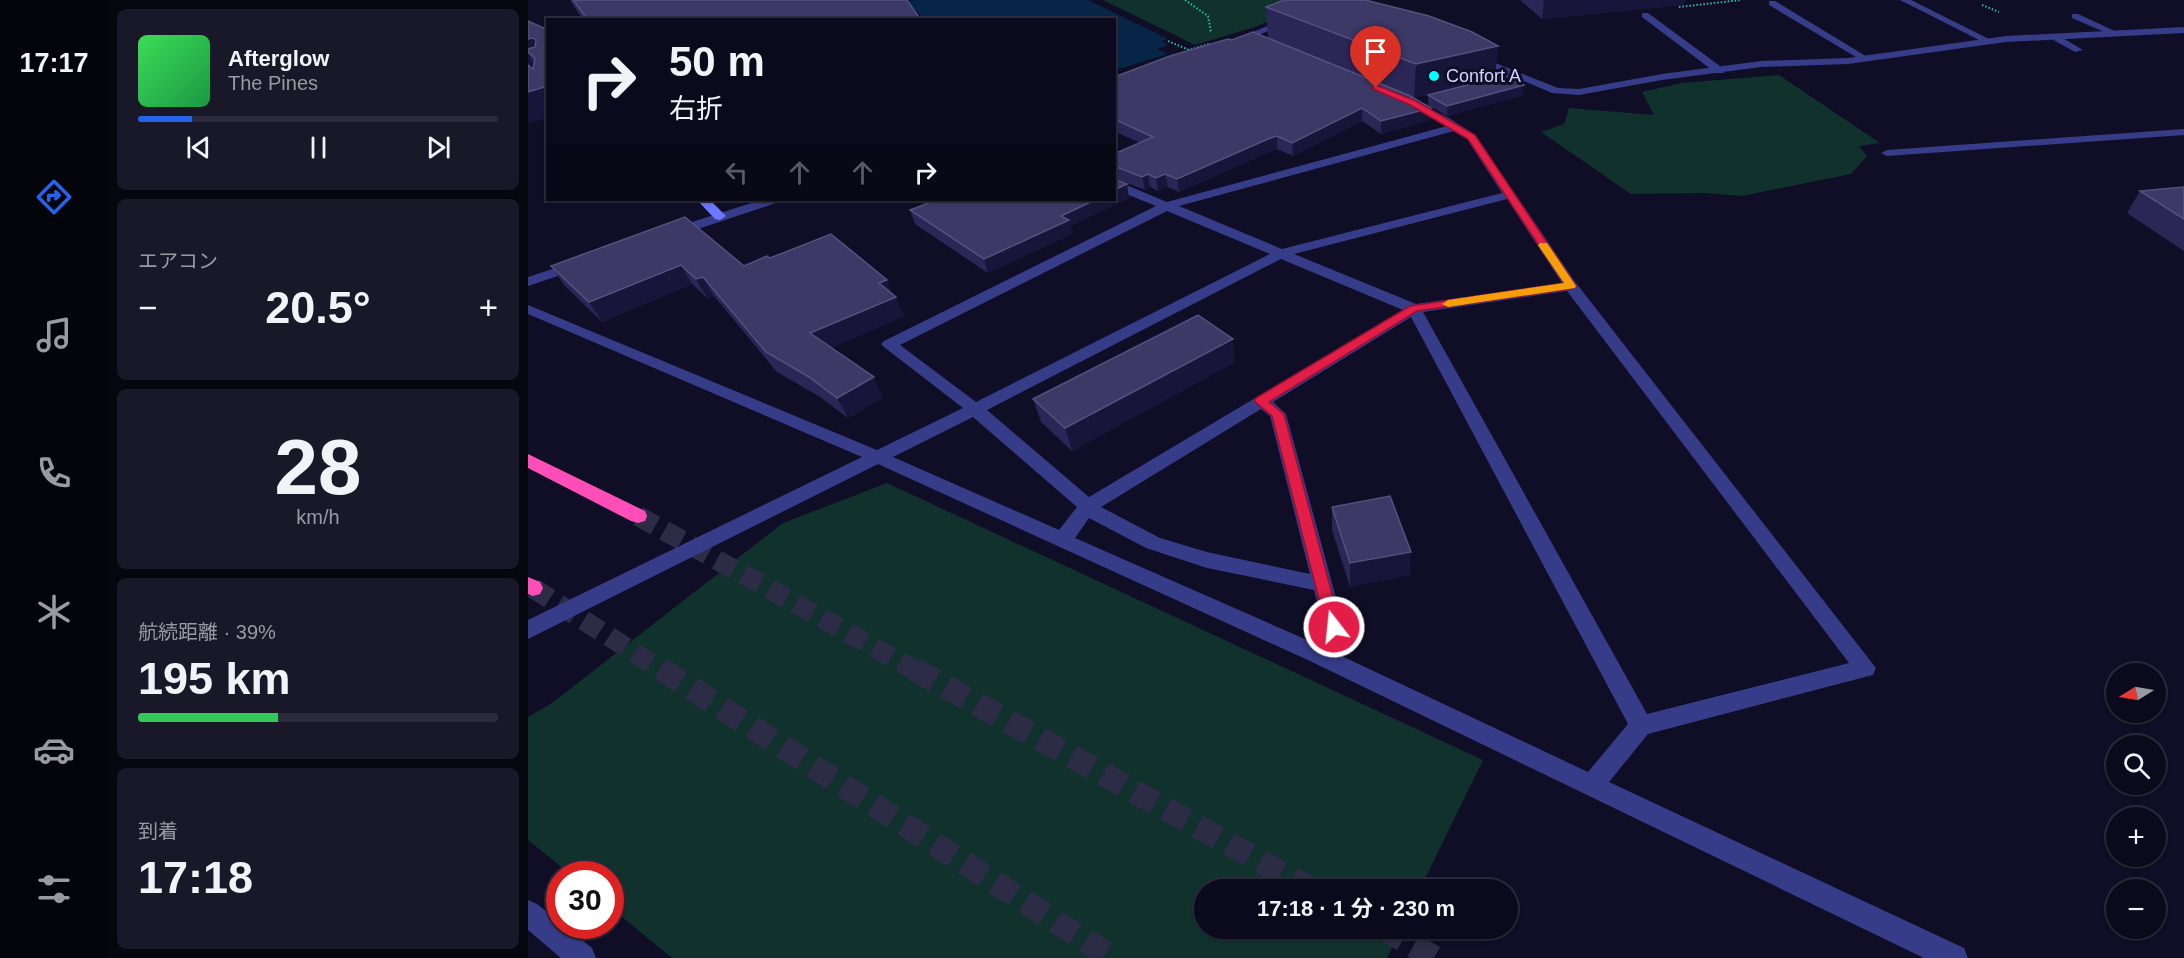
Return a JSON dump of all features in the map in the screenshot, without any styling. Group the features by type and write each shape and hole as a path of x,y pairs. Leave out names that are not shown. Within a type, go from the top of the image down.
{"highway":[{"path":"528,460 639,516"}],"street":[{"path":"1904,0 1988,41"},
{"path":"1772,3 1864,58"},
{"path":"1645,15 1720,70"},
{"path":"1222,43 1249,36 1301,16"},
{"path":"2075,16 2112,32"},
{"path":"1461,52 1556,91 1579,92 1662,77 1761,64 1864,58 1988,41 2112,32 2184,30"},
{"path":"1249,36 1266,42"},
{"path":"2053,36 2078,50"},
{"path":"1413,101 1472,137 1571,286 1865,668 1641,726 1591,786"},
{"path":"1321,584 1207,560 1153,543 1099,516 975,409 889,344 1166,206 1456,127"},
{"path":"1887,153 2184,132"},
{"path":"1116,185 1414,309 1641,726"},
{"path":"528,630 975,409 1282,253 1509,195"},
{"path":"704,201 720,216"},
{"path":"655,239 769,201"},
{"path":"528,282 590,261"},
{"path":"1063,539 1088,506 1414,309 1571,286"},
{"path":"528,309 877,457 1318,654 1954,958"},
{"path":"1261,401 1278,414 1334,627 1318,654"},
{"path":"528,913 582,958"}],"path":[{"path":"1185,0 1208,16 1212,35 1222,43"},
{"path":"1676,7 1741,0"},
{"path":"1982,5 2005,15"},
{"path":"1168,41 1189,50 1222,43"}],"green space":[{"path":"1103,0 1281,0 1300,8 1255,27 1195,45"},
{"path":"1779,75 1880,143 1859,146 1867,156 1851,174 1742,196 1705,193 1631,194 1541,132 1564,124 1569,108 1654,115 1642,92 1682,83"},
{"path":"887,483 1483,760 1425,879 1194,879 1194,939 1396,939 1387,958 672,958 624,919 624,861 554,861 528,840 528,717 552,703 783,523"}],"water":[{"path":"1088,0 1168,39 1162,41 1168,45 1157,49 1168,54 1116,70 1116,18 924,18 906,1"}],"building":[{"path":"573,0 907,0 920,18 586,18"},
{"path":"1284,0 1365,0 1429,16 1472,32 1498,46 1416,64 1266,7"},
{"path":"528,21 546,29 546,87 528,92 528,65 533,69 535,58 528,52 528,49 535,47 536,40 528,39"},
{"path":"1253,32 1408,95 1431,108 1381,121 1362,108 1292,143 1277,136 1177,179 1165,174 1156,178 1148,174 1142,177 1116,167 1116,153 1153,137 1116,120 1116,76 1170,56 1228,39 1232,40"},
{"path":"1506,75 1524,85 1447,106 1428,95"},
{"path":"1116,180 1127,184 1116,189"},
{"path":"2184,187 2184,219 2140,191"},
{"path":"934,201 1093,201 1061,216 1069,220 984,259 910,210"},
{"path":"685,217 744,266 831,234 887,280 879,283 896,297 810,333 874,377 837,398 809,377 766,352 703,277 696,279 681,265 589,302 551,266"},
{"path":"1198,315 1233,339 1065,428 1033,399"},
{"path":"1390,496 1411,552 1350,563 1332,507"}],"tunnel":[{"path":"638,516 917,671"},
{"path":"533,588 663,671"},
{"path":"661,669 1113,958"},
{"path":"914,669 1292,879"},
{"path":"1401,939 1435,958"}],"slow traffic":[{"path":"1448,304 1571,286 1543,245"}],"place":[{"name":"Confort A","path":"1434,76"}],"route":[{"path":"1334,627 1278,414 1261,401 1414,309 1571,286 1472,137 1413,103 1376,88"}]}
